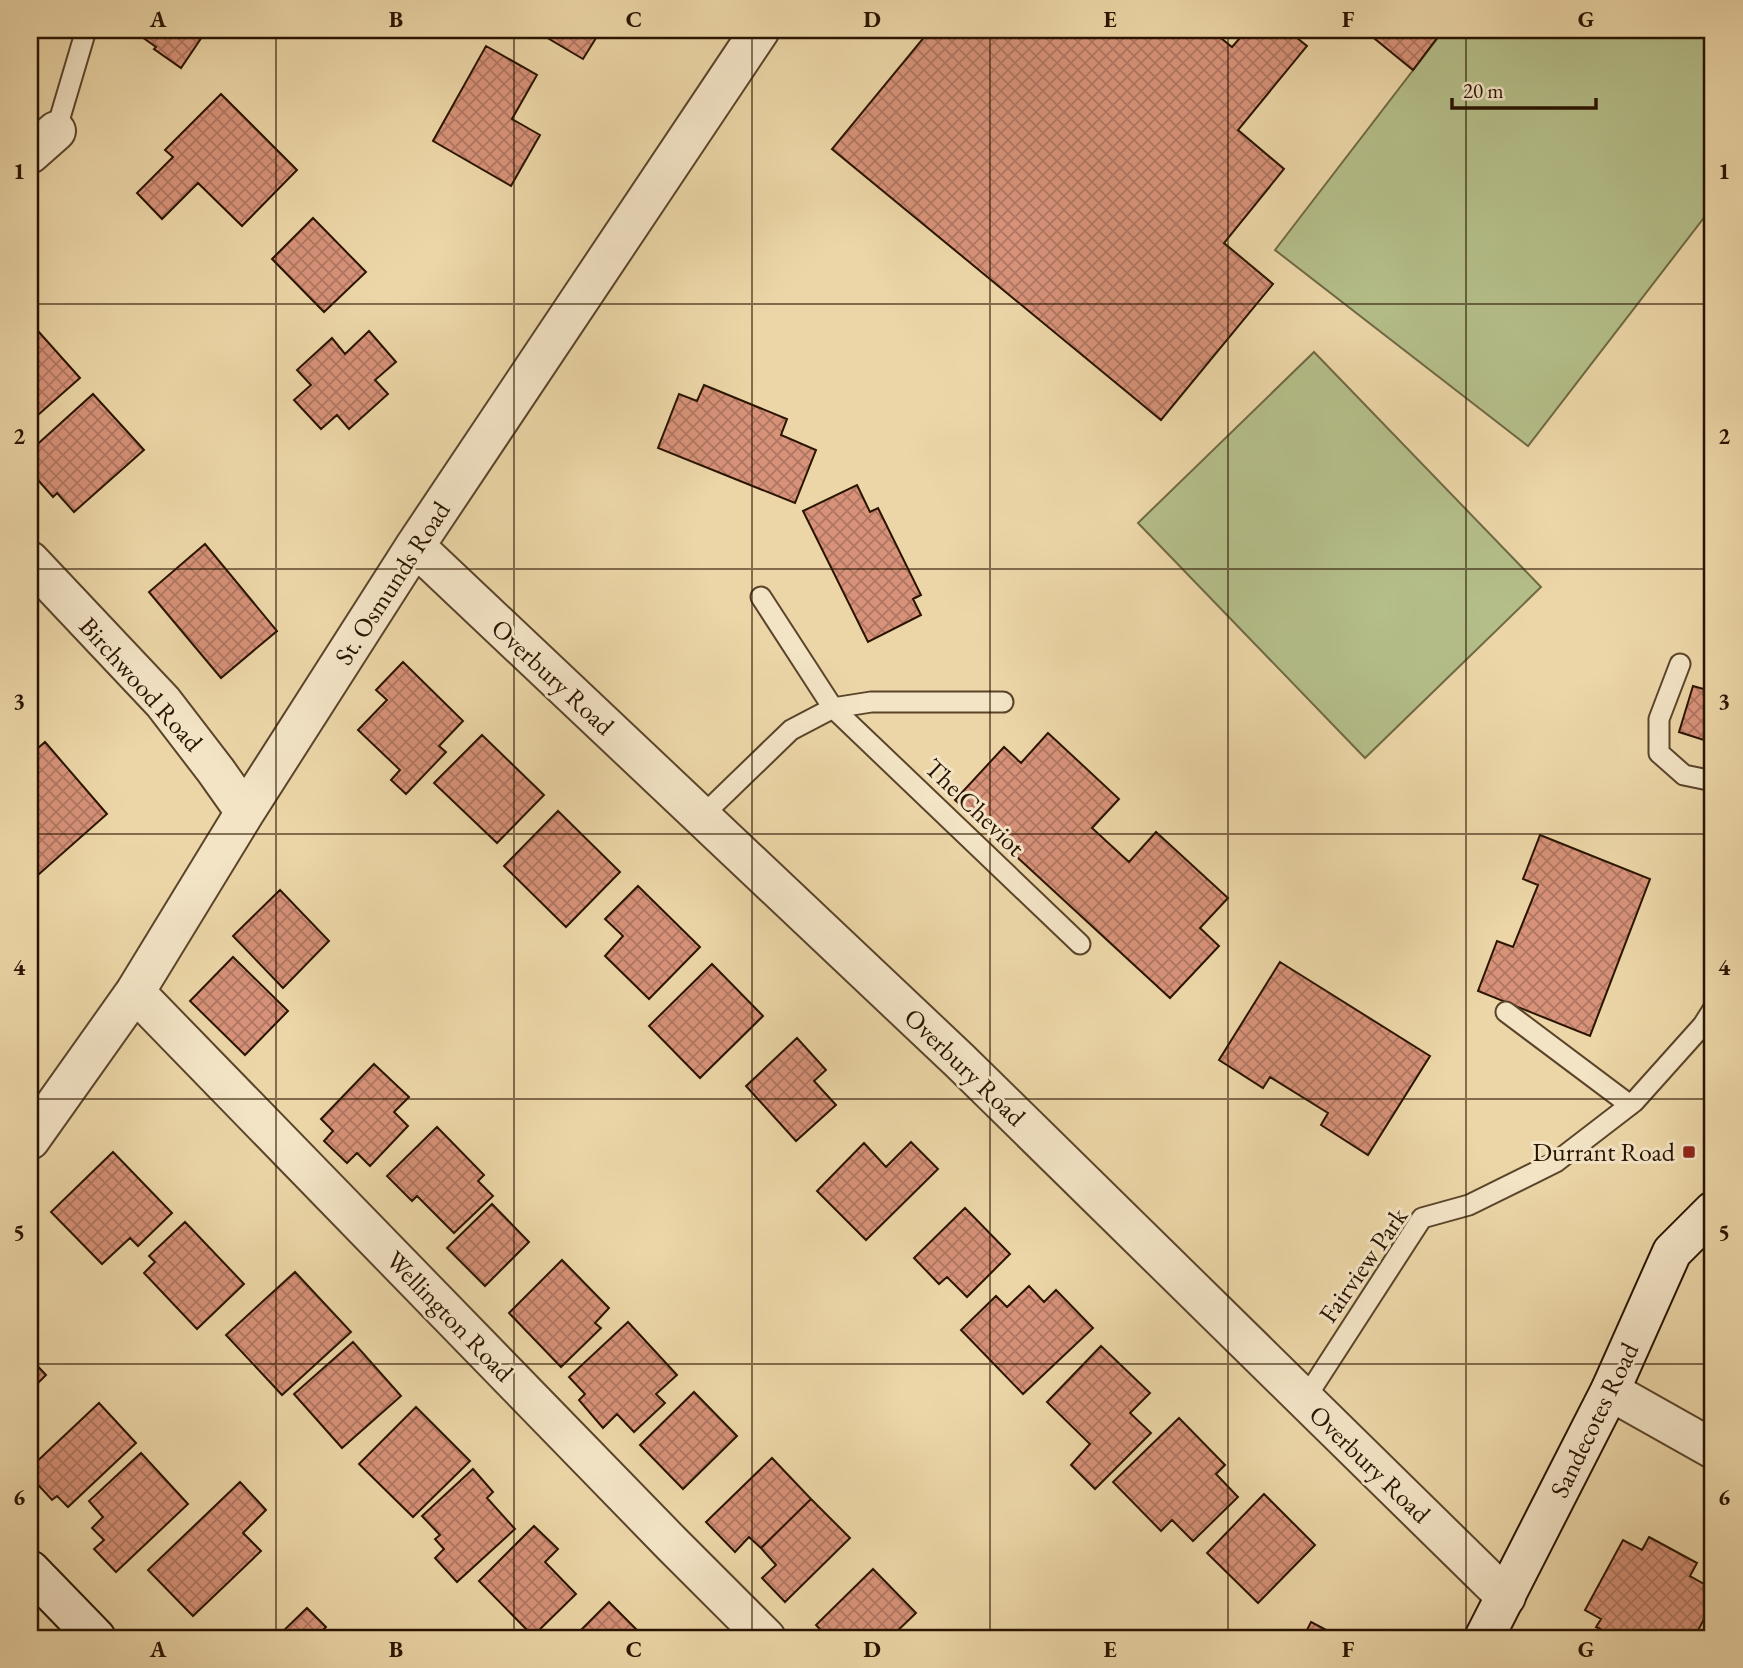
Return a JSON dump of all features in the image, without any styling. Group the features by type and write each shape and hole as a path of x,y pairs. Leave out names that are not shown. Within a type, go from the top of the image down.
{"street":[{"name":"St. Osmunds Road","path":"30,1140 135,992 245,812 415,546 760,30"},
{"name":"Overbury Road","path":"415,546 970,1071 1506,1597"},
{"name":"Birchwood Road","path":"30,561 163,702 245,812"},
{"name":"Wellington Road","path":"135,992 671,1544 766,1638"},
{"name":"Sandecotes Road","path":"1484,1638 1610,1391 1672,1252 1713,1211"},
{"path":"1610,1391 1713,1449"},
{"path":"30,1570 96,1638"}],"lane":[{"path":"43,142 86,30"},
{"name":"The Cheviot","path":"761,597 834,708 1080,944"},
{"path":"1680,664 1659,719 1660,752 1684,775 1713,781"},
{"path":"701,817 791,730 834,708 871,702 1003,702"},
{"name":"Fairview Park","path":"1305,1399 1422,1218 1469,1205 1556,1162 1630,1105 1703,1025 1713,1009"},
{"path":"1506,1012 1630,1105"}],"green space":[{"path":"1444,30 1713,30 1713,206 1528,446 1275,250"},
{"path":"1314,352 1541,587 1365,758 1138,523"}],"building":[{"path":"132,30 199,30 204,34 181,68"},
{"path":"534,30 601,30 583,59"},
{"path":"930,30 1211,30 1232,47 1247,30 1287,30 1307,46 1238,130 1284,169 1224,243 1273,284 1161,420 832,149"},
{"path":"1364,30 1443,30 1413,70"},
{"path":"486,46 537,75 512,119 540,135 511,186 433,141"},
{"path":"221,94 297,170 242,226 198,183 162,219 137,193 173,157 165,150"},
{"path":"313,218 366,272 324,312 272,259"},
{"path":"38,331 80,378 30,422 30,338"},
{"path":"369,331 396,362 375,380 388,394 349,429 337,415 321,429 294,400 311,385 297,370 332,338 345,354"},
{"path":"704,385 787,419 781,435 816,450 795,503 658,448 679,394 697,401"},
{"path":"93,394 144,450 74,512 57,493 53,497 30,471 30,451"},
{"path":"857,485 870,512 878,508 921,595 913,599 921,615 868,642 803,511"},
{"path":"205,544 277,631 221,678 149,592"},
{"path":"403,662 463,721 439,746 446,752 406,794 391,780 400,770 358,730 387,700 376,690"},
{"path":"1713,670 1713,743 1679,732 1693,686 1707,690"},
{"path":"1048,733 1119,799 1092,828 1129,862 1156,832 1228,898 1200,928 1219,946 1170,998 955,800 1004,747 1021,763"},
{"path":"482,735 544,795 497,843 434,783"},
{"path":"45,742 107,814 30,882 30,755"},
{"path":"558,811 620,872 566,927 504,866"},
{"path":"1540,835 1650,879 1590,1036 1478,991 1497,941 1513,947 1538,885 1523,879"},
{"path":"638,886 700,947 649,999 605,956 623,936 605,919"},
{"path":"280,890 329,941 283,988 233,936"},
{"path":"233,957 288,1011 245,1055 190,1001"},
{"path":"1280,962 1430,1056 1368,1155 1321,1125 1328,1113 1270,1077 1263,1088 1219,1060"},
{"path":"712,964 763,1016 700,1078 649,1026"},
{"path":"797,1038 826,1070 814,1081 836,1105 796,1141 746,1086"},
{"path":"374,1064 409,1097 394,1112 408,1126 370,1166 357,1153 347,1163 324,1141 333,1131 321,1119"},
{"path":"437,1127 484,1175 478,1181 493,1196 454,1233 417,1196 412,1201 387,1176"},
{"path":"911,1142 938,1169 866,1240 817,1191 864,1143 886,1167"},
{"path":"113,1152 172,1213 138,1246 130,1238 102,1264 51,1212"},
{"path":"492,1204 529,1242 485,1286 447,1248"},
{"path":"965,1208 1010,1254 967,1297 947,1277 939,1284 914,1258"},
{"path":"185,1222 244,1284 197,1329 144,1273 155,1262 149,1256"},
{"path":"562,1260 609,1308 595,1323 601,1328 561,1367 509,1313"},
{"path":"295,1272 351,1332 282,1395 226,1335"},
{"path":"1029,1286 1044,1302 1056,1290 1093,1328 1023,1394 961,1330 996,1296 1007,1307"},
{"path":"628,1322 677,1375 656,1394 665,1403 634,1432 617,1414 603,1428 579,1400 585,1394 569,1377"},
{"path":"353,1342 401,1396 342,1448 294,1394"},
{"path":"1101,1346 1150,1393 1130,1413 1151,1433 1095,1489 1071,1465 1090,1444 1047,1402"},
{"path":"30,1358 46,1375 30,1391"},
{"path":"694,1392 737,1436 683,1489 640,1445"},
{"path":"99,1403 136,1443 68,1507 57,1496 52,1500 30,1476 30,1468"},
{"path":"416,1407 470,1461 413,1517 359,1464"},
{"path":"1179,1418 1225,1465 1216,1474 1238,1497 1193,1541 1172,1520 1161,1531 1113,1482"},
{"path":"141,1453 188,1504 116,1572 94,1549 104,1540 92,1528 103,1517 89,1501"},
{"path":"772,1458 811,1499 761,1548 749,1537 735,1552 706,1522"},
{"path":"473,1469 493,1492 487,1498 515,1529 457,1582 435,1558 444,1549 435,1539 440,1535 422,1516"},
{"path":"240,1482 266,1510 243,1533 261,1551 193,1616 148,1570"},
{"path":"1264,1494 1315,1545 1258,1603 1207,1553"},
{"path":"811,1499 850,1538 785,1602 762,1578 776,1565 761,1548"},
{"path":"534,1526 558,1549 545,1562 576,1594 533,1636 479,1581"},
{"path":"1649,1537 1697,1563 1690,1576 1713,1589 1713,1602 1694,1638 1617,1638 1596,1627 1601,1619 1585,1610 1623,1540 1642,1550"},
{"path":"873,1569 916,1613 890,1638 828,1638 816,1625"},
{"path":"609,1602 640,1633 635,1638 573,1638"},
{"path":"307,1608 326,1627 315,1638 276,1638"},
{"path":"1311,1622 1336,1635 1334,1638 1303,1638"}],"place":[{"name":"Durrant Road","path":"1689,1152"}]}
